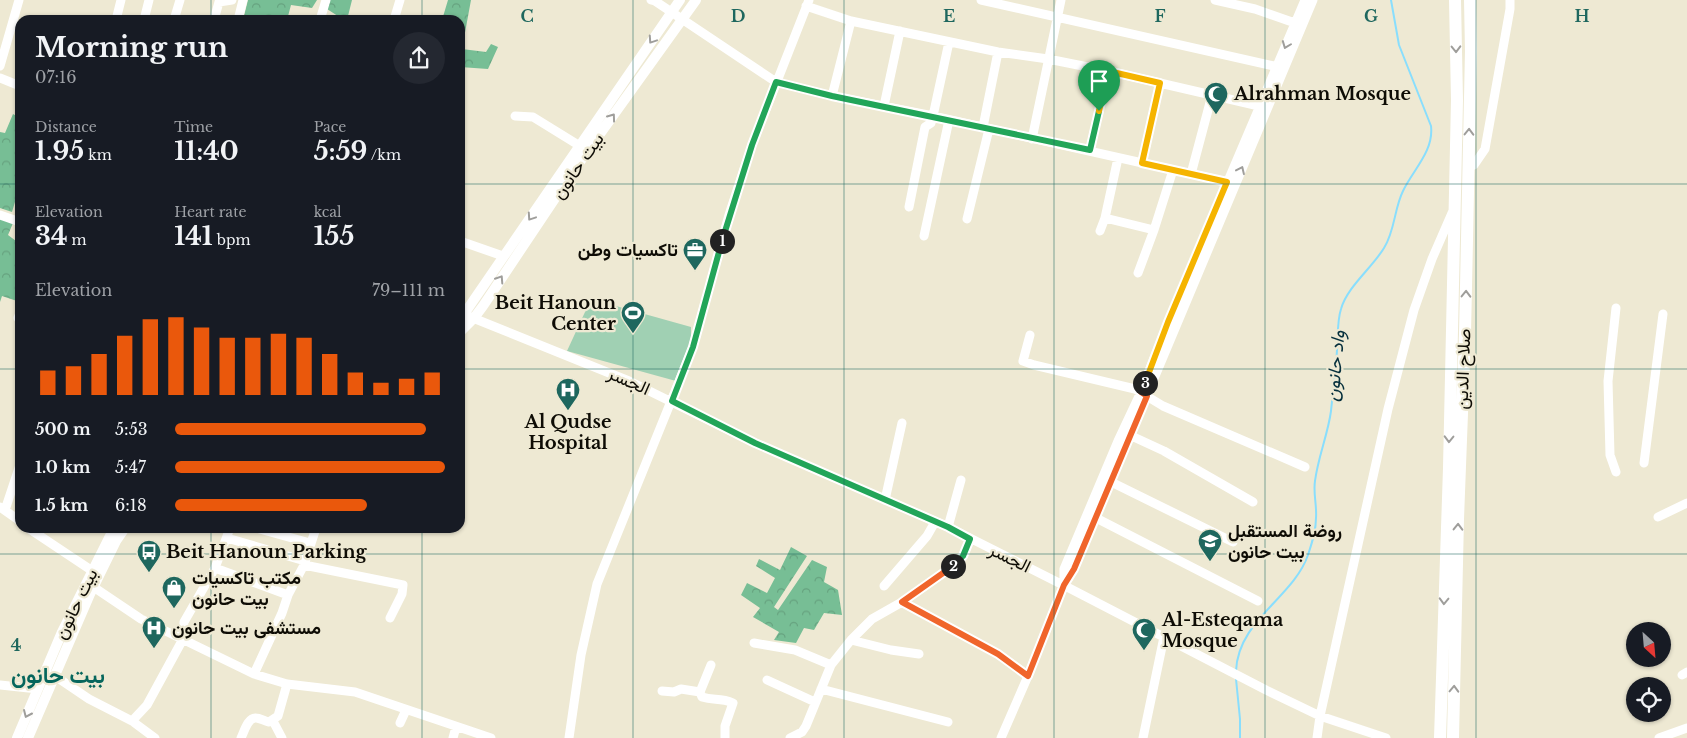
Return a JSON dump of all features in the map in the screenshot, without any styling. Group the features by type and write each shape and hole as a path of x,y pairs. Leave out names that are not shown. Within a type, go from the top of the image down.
{"highway":[{"name":"صلاح الدين","path":"1440,738 1449,468 1457,100 1456,0"},
{"name":"صلاح الدين","path":"1453,738 1471,51 1470,0"}],"main road":[{"name":"بيت حانون","path":"466,318 503,256 680,0"},
{"name":"بيت حانون","path":"466,318 696,0"},
{"name":"بيت حانون","path":"90,585 92,570 111,533"},
{"name":"بيت حانون","path":"28,738 50,675 62,632 122,533"},
{"name":"بيت حانون","path":"17,738 38,689 50,675"}],"street":[{"path":"0,66 19,0"},
{"path":"117,15 121,0"},
{"path":"145,15 149,0"},
{"path":"176,15 180,0"},
{"path":"215,15 219,2 232,0"},
{"path":"239,15 243,0"},
{"path":"322,15 326,0"},
{"path":"396,15 400,0"},
{"path":"651,0 682,18 776,82 832,96 1090,150 1227,182"},
{"path":"981,0 1278,67"},
{"path":"1032,138 1061,0"},
{"path":"1215,0 1255,9 1295,23"},
{"path":"1144,394 1168,322 1305,0"},
{"path":"1001,738 1064,585 1074,569 1107,479 1313,0"},
{"path":"1468,166 1474,165 1485,149 1510,10 1510,0"},
{"path":"569,738 581,655 597,584 693,347 729,215 752,145 807,3 851,21 998,52 1048,59 1108,71 1259,106"},
{"path":"832,96 851,21"},
{"path":"884,106 900,31"},
{"path":"909,207 925,127 931,123 933,116 948,42"},
{"path":"967,219 986,128 998,52"},
{"path":"1090,150 1108,71"},
{"path":"0,78 15,84"},
{"path":"1142,163 1160,83"},
{"path":"1191,174 1212,95"},
{"path":"515,116 533,117 580,146"},
{"path":"924,236 949,120"},
{"path":"1100,231 1105,218 1118,158"},
{"path":"1138,273 1173,170"},
{"path":"1317,738 1320,716 1388,409 1414,310 1432,259 1454,208"},
{"path":"0,215 15,220"},
{"path":"1105,218 1154,230"},
{"path":"465,243 503,256"},
{"path":"1616,308 1608,381 1610,454 1616,472"},
{"path":"1644,463 1663,314"},
{"name":"الجسر","path":"466,318 602,369 672,401 755,443 948,527 1064,585 1246,681 1320,716 1386,738"},
{"path":"1030,335 1023,361 1034,366 1134,389 1163,406 1305,468"},
{"path":"885,500 902,423"},
{"path":"1127,433 1253,502"},
{"path":"15,477 2,508 15,517"},
{"path":"1107,479 1233,542"},
{"path":"948,527 961,480"},
{"path":"1658,517 1687,503"},
{"path":"1093,514 1098,520 1258,601"},
{"path":"884,586 927,536 935,522"},
{"path":"36,533 92,570"},
{"path":"132,721 147,705 183,639 184,622 215,568 228,533"},
{"path":"274,533 310,543"},
{"path":"254,674 304,563 314,533"},
{"path":"227,538 304,563 402,585 402,594 390,618"},
{"path":"790,738 802,735 831,665 851,640 872,619 902,602 949,569 963,556 970,539"},
{"path":"215,568 288,595"},
{"path":"90,585 141,618 254,674 287,684 355,692 491,738"},
{"path":"902,602 998,654 1028,676"},
{"path":"1143,738 1164,637"},
{"path":"851,640 891,650 919,654"},
{"path":"754,643 794,650 831,665"},
{"path":"711,666 700,692 702,697 709,699 722,698 733,703 725,726 725,738"},
{"path":"50,675 132,721 155,738"},
{"path":"767,680 815,702"},
{"path":"241,738 252,718 265,722 273,721 278,716 287,684"},
{"path":"0,685 38,689"},
{"path":"662,690 674,692 680,689 700,692"},
{"path":"821,690 948,722"},
{"path":"400,723 406,710"},
{"path":"273,721 282,738"},
{"path":"453,738 456,727"},
{"path":"1659,738 1687,728"}],"green space":[{"path":"248,0 317,0 312,8 291,5 288,15 244,15"},
{"path":"329,0 352,0 348,15 336,15 327,9"},
{"path":"448,0 471,0 465,33 465,15 444,15"},
{"path":"491,44 498,47 488,69 465,67 465,49 486,52"},
{"path":"13,114 15,115 15,202 12,212 0,208 0,132 5,133"},
{"path":"0,219 13,223 8,235 15,240 15,300 2,296 0,302"},
{"name":"Beit Hanoun Center","path":"591,299 691,327 691,341 676,381 567,351"},
{"path":"791,547 807,556 774,607 778,610 812,560 827,567 824,582 838,590 842,615 824,613 814,630 804,628 796,643 774,640 779,632 753,617 760,608 741,595 747,583 767,593 775,578 756,566 759,559 780,570"}],"waterway":[{"name":"واد حانون","path":"1236,671 1239,653 1246,637 1291,584 1301,570 1308,555 1316,523 1314,490 1316,472 1331,411 1338,324 1341,309 1354,285 1388,241 1403,191 1422,160 1429,144 1431,126 1399,45 1391,0"},
{"name":"واد حانون","path":"1236,679 1240,738"}],"place":[{"name":"Alrahman Mosque","path":"1216,115"},
{"name":"تاكسيات وطن","path":"695,271"},
{"name":"Beit Hanoun Center","path":"633,334"},
{"name":"Al Qudse Hospital","path":"568,411"},
{"name":"روضة المستقبل بيت حانون","path":"1210,562"},
{"name":"Beit Hanoun Parking","path":"149,573"},
{"name":"مكتب تاكسيات بيت حانون","path":"174,609"},
{"name":"مستشفى بيت حانون","path":"154,649"},
{"name":"Al-Esteqama Mosque","path":"1144,651"}],"district":[{"name":"بيت حانون","path":"58,675"}],"route":[{"path":"1108,71 1160,83 1142,163 1227,182 1188,279 1168,322 1141,392 1147,396 1074,569 1064,585 1028,676 998,654 902,602 949,569 963,556 970,539 948,527 755,443 672,401 693,347 729,215 752,145 776,82 832,96 1090,150 1099,111 1108,71"}]}
